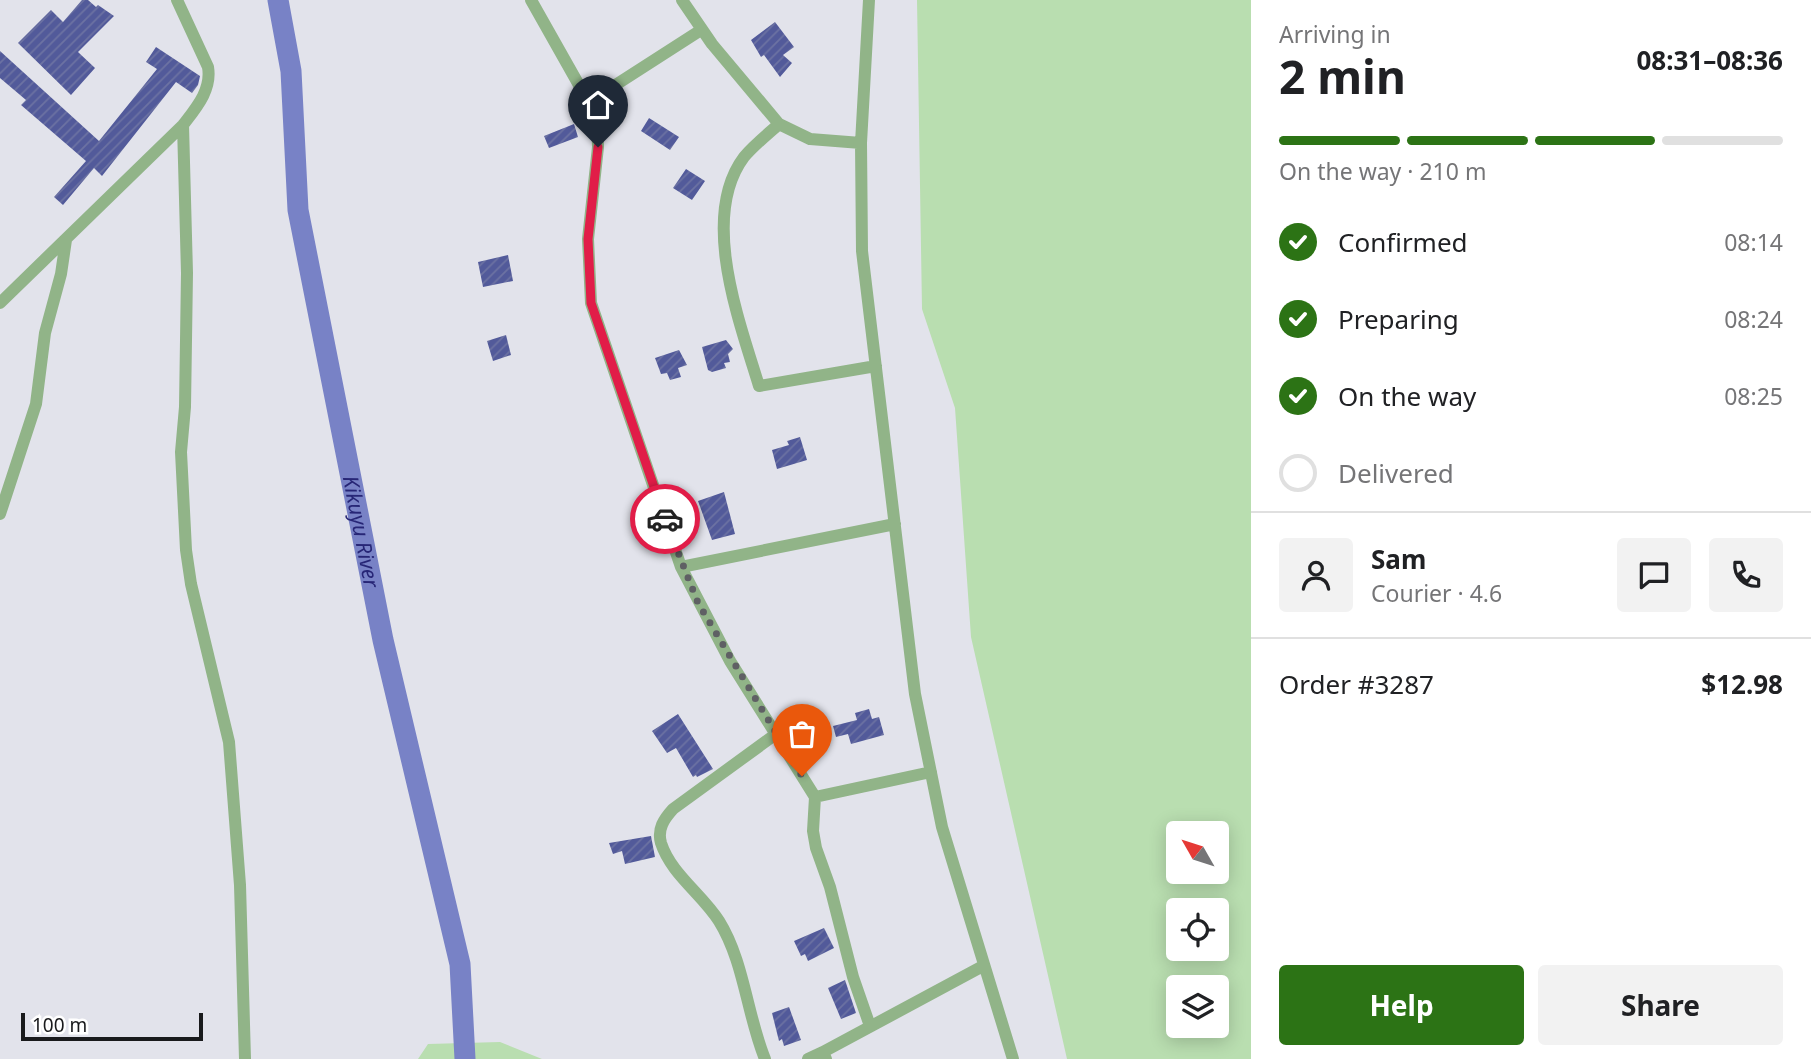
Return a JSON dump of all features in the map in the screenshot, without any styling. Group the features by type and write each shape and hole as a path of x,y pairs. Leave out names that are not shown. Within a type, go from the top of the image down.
{"street":[{"path":"0,303 183,125 204,95 210,76 177,0"},
{"path":"531,0 597,117 598,147 588,239 591,303 681,567 730,661 814,797 813,831 816,848 870,1026"},
{"path":"682,0 701,30 779,124 810,139 860,144"},
{"path":"869,0 860,144 862,251 915,694 942,827 1013,1059"},
{"path":"589,102 701,30"},
{"path":"779,124 745,156 732,178 724,218 726,262 759,386 876,366"},
{"path":"183,125 187,273 185,407 181,452 186,550 191,584 229,742 240,885 245,1059"},
{"path":"0,514 36,404 45,333 61,274 66,240"},
{"path":"681,567 895,524"},
{"path":"765,1059 751,1023 729,939 706,903 668,858 659,832 673,809 776,734"},
{"path":"814,797 931,772"},
{"path":"808,1059 824,1056 870,1026 983,966"}],"green space":[{"path":"917,0 1251,0 1251,1059 1067,1059 971,637 955,408 922,309"},
{"path":"500,1042 542,1059 418,1059 428,1044"}],"building":[{"path":"82,0 88,0 96,7 98,5 114,16 78,52 95,68 71,95 18,43 51,10 63,22"},
{"path":"775,22 794,47 783,55 792,63 780,77 764,55 761,57 751,40"},
{"path":"156,47 200,76 198,85 192,93 176,82 102,176 94,168 63,205 54,197 86,161 21,105 26,100 0,78 0,51 99,141 157,69 146,62"},
{"path":"649,118 679,137 670,150 641,131"},
{"path":"574,124 578,137 549,148 544,136"},
{"path":"686,169 705,181 692,200 673,188"},
{"path":"508,255 513,281 483,287 478,262"},
{"path":"506,335 511,355 493,361 487,341"},
{"path":"726,340 733,349 728,354 730,362 724,363 726,368 712,372 708,370 702,347"},
{"path":"679,350 687,365 678,368 681,377 670,380 667,373 661,374 655,358"},
{"path":"800,437 807,460 777,469 772,450 789,445 787,441"},
{"path":"724,492 735,534 712,540 698,501"},
{"path":"869,709 872,719 879,717 884,735 851,744 848,734 836,737 833,726 857,720 855,713"},
{"path":"678,714 713,769 697,777 693,777 676,748 667,753 652,731"},
{"path":"651,836 655,857 625,864 622,851 613,854 609,843"},
{"path":"824,928 834,948 808,961 805,954 801,956 794,941"},
{"path":"845,980 856,1013 841,1019 828,988"},
{"path":"789,1007 801,1040 784,1046 782,1039 779,1041 772,1013"}],"waterway":[{"name":"Kikuyu River","path":"278,0 291,71 298,210 383,640 460,964 465,1059"}],"way so far":[{"path":"665,519 681,567 698,603 730,661 802,776"}],"route":[{"path":"598,147 588,239 591,303 665,519"}]}
